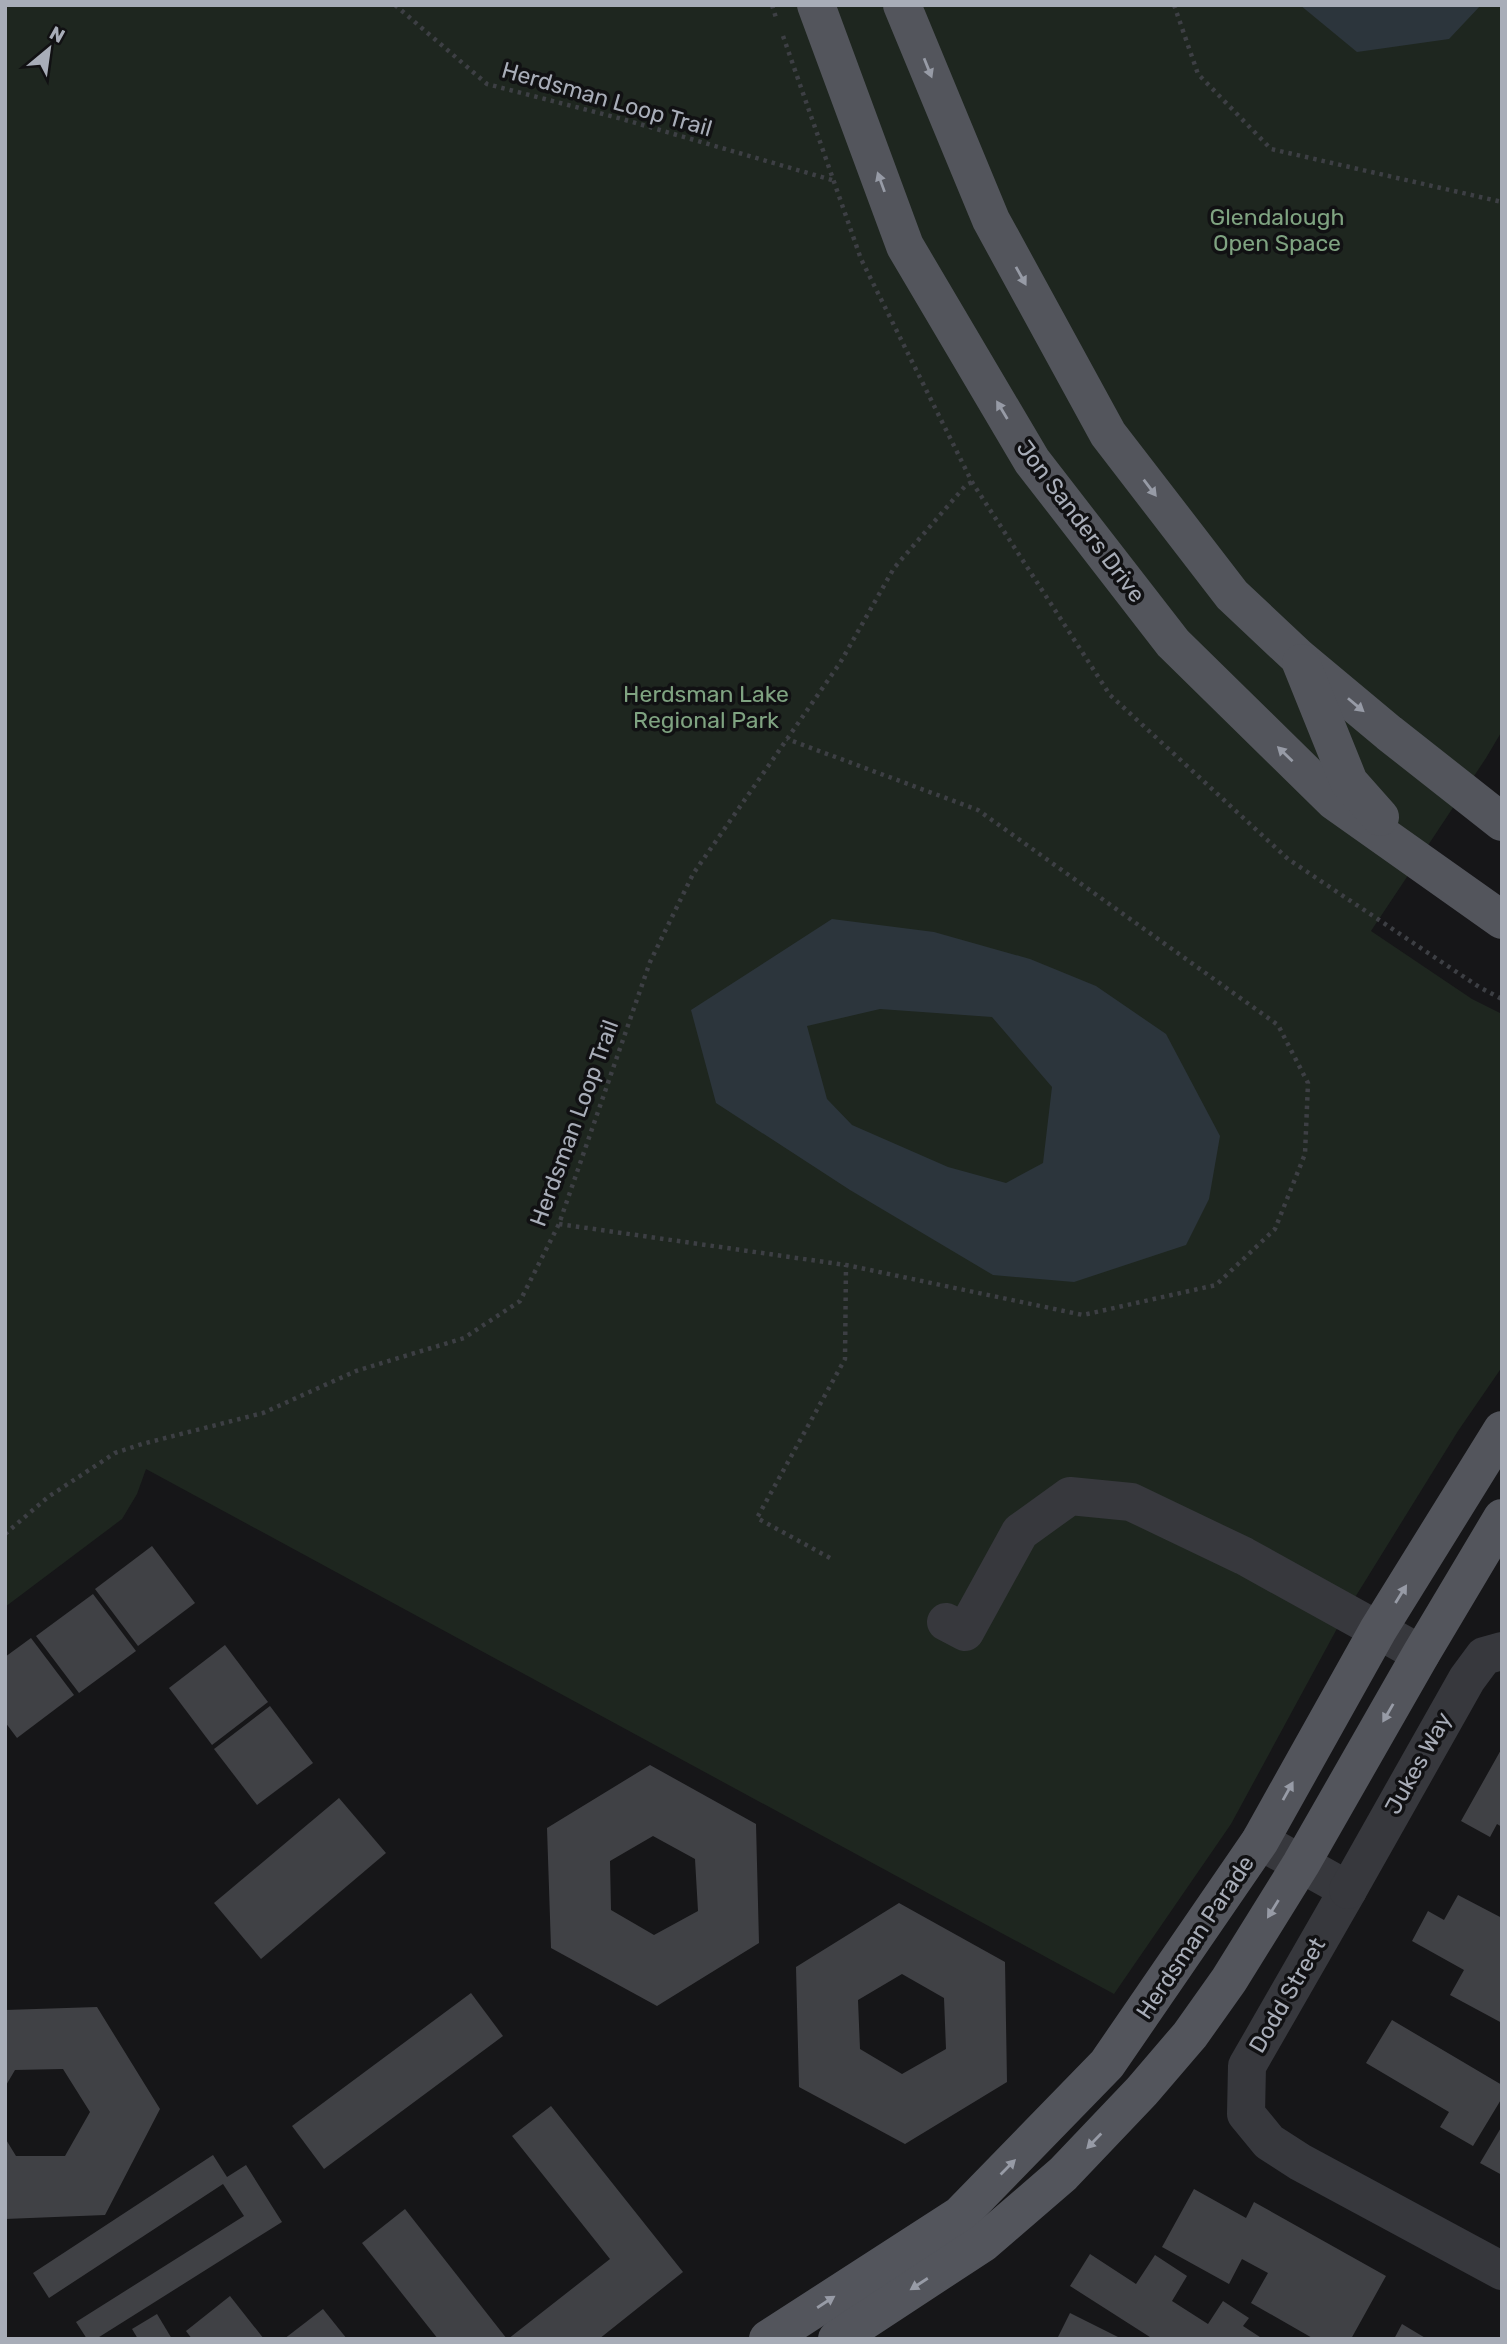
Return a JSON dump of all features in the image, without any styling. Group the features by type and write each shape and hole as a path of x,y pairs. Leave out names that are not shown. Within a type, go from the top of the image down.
{"main road":[{"name":"Jon Sanders Drive","path":"816,5 905,246 1032,461 1172,643 1334,801 1502,920"},
{"path":"902,5 991,220 1108,434 1231,595 1298,657 1502,822"},
{"path":"1298,657 1349,782 1418,860"},
{"name":"Herdsman Parade","path":"768,2339 960,2215 1107,2064 1260,1841 1378,1630 1502,1430"},
{"path":"837,2339 983,2243 1063,2174 1142,2091 1189,2035 1229,1980 1301,1864 1502,1518"}],"street":[{"path":"946,1622 965,1632 1020,1532 1070,1496 1131,1502 1244,1556 1421,1654"},
{"name":"Jukes Way","path":"1348,1890 1467,1679 1484,1656 1502,1651"},
{"path":"1260,1841 1348,1890"},
{"name":"Dodd Street","path":"1348,1890 1247,2066 1246,2114 1269,2142 1300,2162 1502,2271"}],"path":[{"name":"Herdsman Loop Trail","path":"395,5 487,84 622,119 833,180"},
{"path":"772,5 861,259 972,482 1110,695 1288,859 1479,987 1502,999"},
{"path":"1174,5 1198,74 1271,149 1502,202"},
{"name":"Herdsman Loop Trail","path":"5,1534 48,1497 115,1453 263,1413 356,1371 464,1338 520,1301 559,1224 650,962 693,874 841,663 894,568 966,485 972,482"},
{"path":"559,1224 846,1265 1083,1315 1216,1285 1275,1229 1305,1154 1308,1083 1278,1025 978,810 787,739"},
{"path":"830,1558 757,1518 845,1359 846,1265"}],"green space":[{"name":"Herdsman Lake Regional Park","path":"5,5 1502,5 1502,731 1371,931 1472,999 1502,1014 1502,1367 1458,1431 1346,1612 1231,1824 1114,1994 146,1469 137,1494 122,1519 5,1607"}],"shaded area":[{"path":"1300,5 1481,5 1449,39 1357,52"},
{"path":"832,919 934,932 1030,959 1096,986 1166,1034 1220,1136 1209,1199 1186,1245 1074,1282 993,1275 850,1190 716,1103 691,1010","holes":["880,1009 992,1017 1052,1087 1043,1163 1006,1183 948,1167 852,1125 827,1099 807,1026"]}],"building":[{"path":"152,1546 195,1603 138,1646 95,1589"},
{"path":"93,1594 136,1651 79,1693 36,1636"},
{"path":"31,1638 74,1695 17,1738 5,1722 5,1657"},
{"path":"225,1645 268,1702 212,1745 169,1688"},
{"path":"270,1706 313,1763 257,1805 214,1749"},
{"path":"1502,1748 1502,1827 1497,1824 1490,1837 1461,1821"},
{"path":"650,1765 756,1824 759,1943 657,2006 551,1948 547,1828","holes":["653,1836 695,1859 698,1911 654,1935 611,1910 610,1861"]},
{"path":"339,1798 386,1853 261,1959 214,1903"},
{"path":"1458,1895 1502,1918 1502,2023 1450,1995 1464,1970 1412,1941 1428,1911 1444,1920"},
{"path":"899,1903 1005,1962 1007,2082 905,2144 799,2087 796,1967","holes":["902,1974 944,1998 946,2049 902,2074 860,2049 858,2000"]},
{"path":"471,1993 503,2036 324,2169 292,2126"},
{"path":"97,2007 160,2109 105,2215 5,2219 5,2138 16,2156 65,2156 90,2112 63,2069 15,2070 5,2087 5,2010"},
{"path":"1392,2020 1502,2085 1502,2098 1473,2146 1440,2127 1449,2112 1366,2063"},
{"path":"551,2106 683,2272 599,2339 508,2339 610,2259 512,2136"},
{"path":"1502,2126 1502,2175 1480,2163"},
{"path":"213,2155 227,2177 246,2165 282,2222 96,2339 87,2339 76,2322 244,2216 223,2184 49,2298 33,2273"},
{"path":"1194,2189 1246,2218 1254,2202 1386,2276 1351,2339 1314,2339 1251,2303 1268,2273 1242,2259 1229,2284 1162,2247"},
{"path":"405,2209 507,2339 438,2339 362,2243"},
{"path":"1090,2254 1136,2284 1155,2255 1187,2276 1172,2301 1208,2324 1223,2301 1249,2318 1243,2326 1263,2339 1153,2339 1070,2286"},
{"path":"230,2296 264,2339 192,2339 186,2331"},
{"path":"323,2309 347,2339 284,2339"},
{"path":"1070,2313 1122,2339 1057,2339"},
{"path":"157,2314 172,2339 138,2339 132,2329"},
{"path":"1402,2324 1427,2339 1394,2339"}],"park label":[{"name":"Glendalough Open Space","path":"1277,230"}]}
